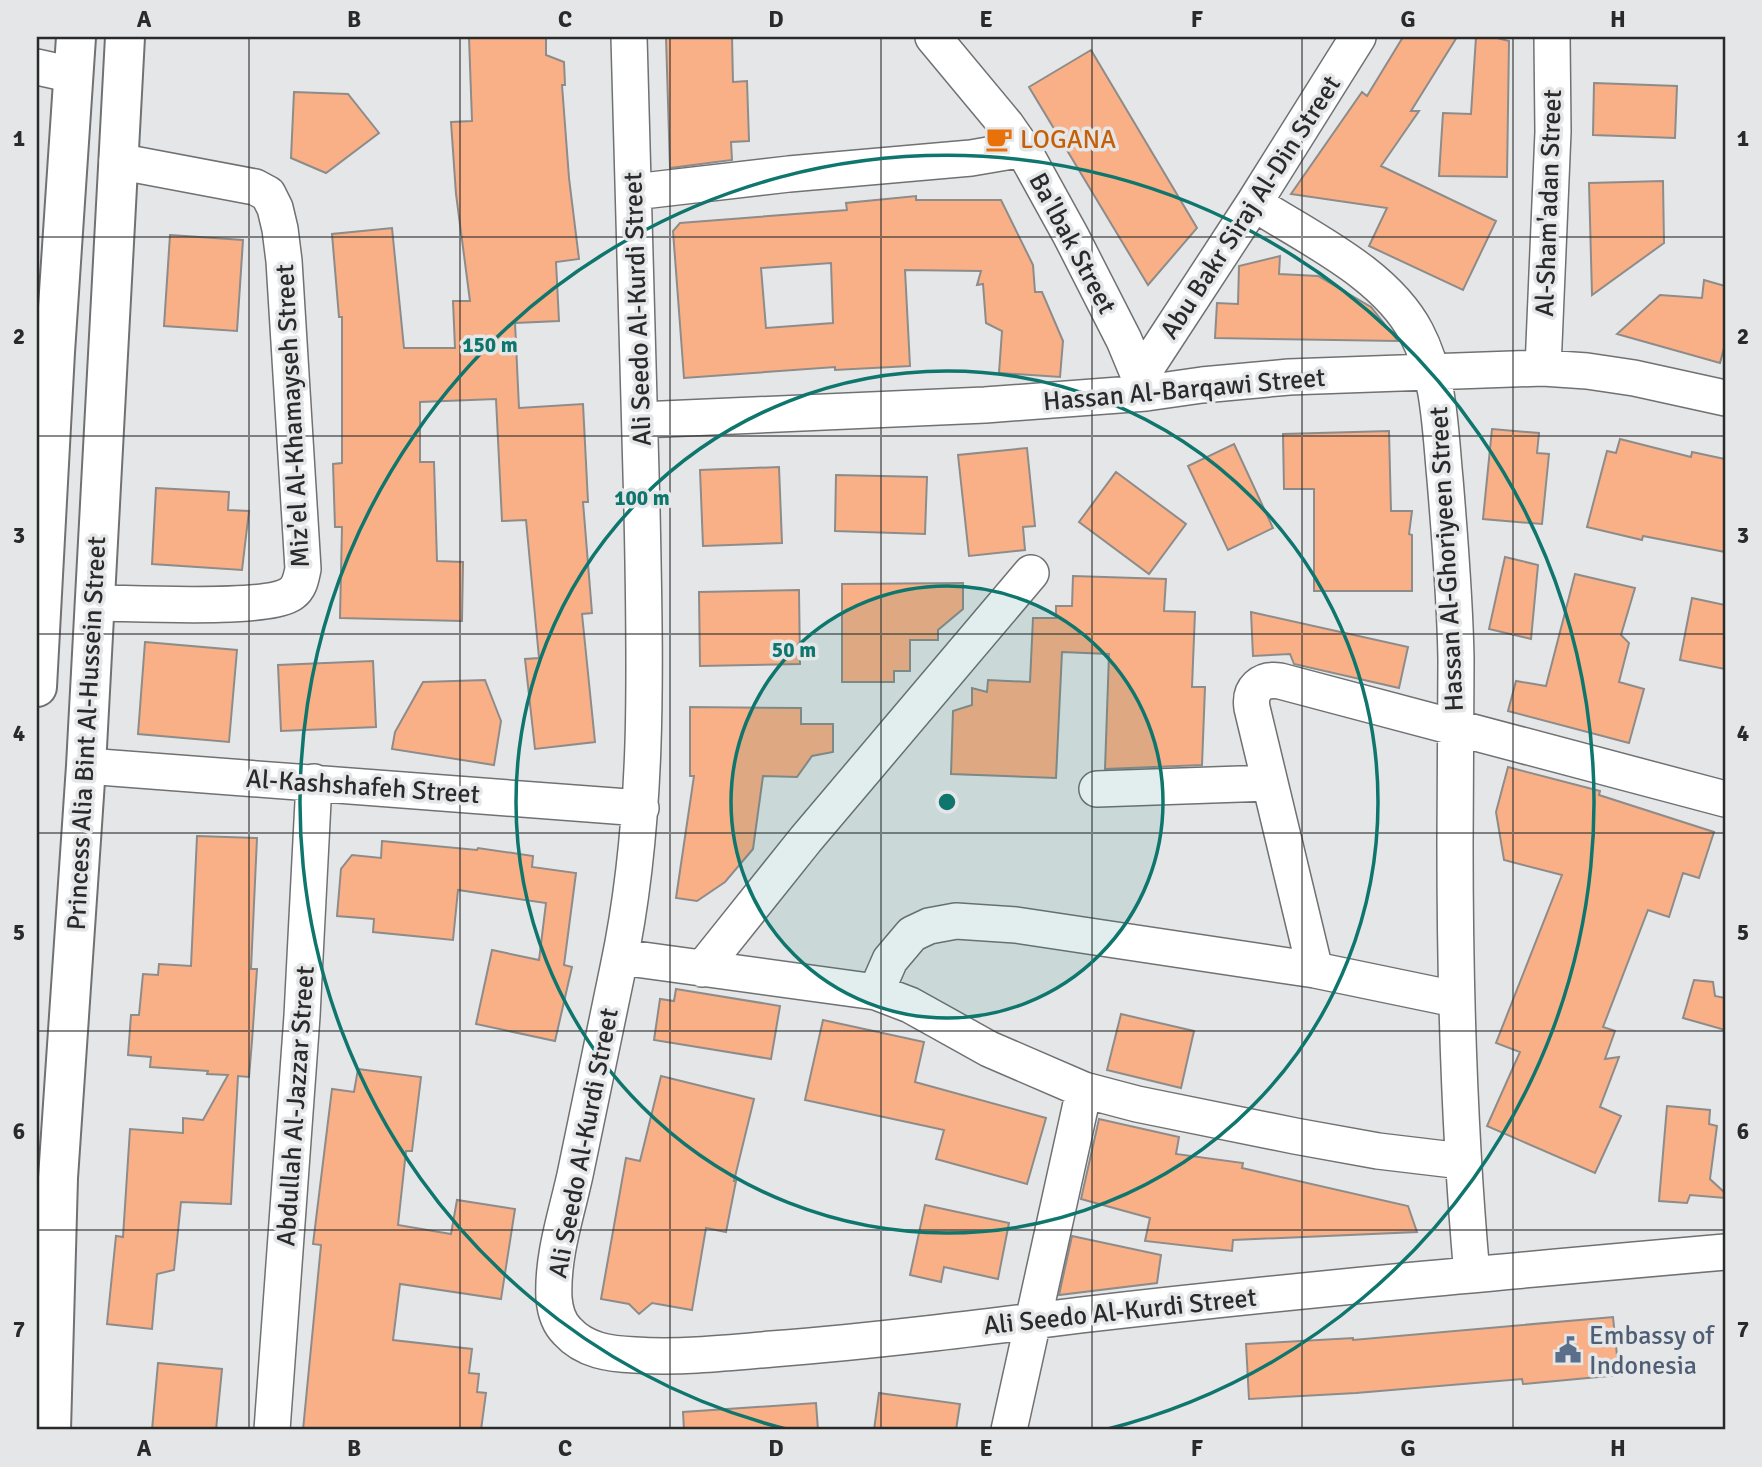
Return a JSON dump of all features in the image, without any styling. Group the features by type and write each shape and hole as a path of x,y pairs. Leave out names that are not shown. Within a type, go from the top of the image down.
{"main road":[{"name":"Princess Alia Bint Al-Hussein Street","path":"37,687 49,346 76,37"},
{"name":"Princess Alia Bint Al-Hussein Street","path":"51,1430 58,1178 86,766 125,37"},
{"path":"49,346 109,336"}],"street":[{"name":"Ali Seedo Al-Kurdi Street","path":"629,37 645,620 645,730 635,873 621,957 558,1245 554,1300 563,1328 590,1348 606,1353 643,1356 743,1352 863,1342 1033,1321 1472,1275 1725,1252"},
{"name":"Ba'lbak Street","path":"933,37 1023,149 1071,236 1143,384"},
{"name":"Abu Bakr Siraj Al-Din Street","path":"1143,384 1358,37"},
{"name":"Al-Sham'adan Street","path":"1543,368 1553,132 1552,37"},
{"path":"37,67 73,75"},
{"path":"634,192 789,174 971,158 1023,149"},
{"name":"Miz'el Al-Khamayseh Street","path":"95,603 265,602 292,593 300,583 303,569 284,261 275,208 268,194 255,187 117,161"},
{"name":"Hassan Al-Ghoriyeen Street","path":"1254,203 1360,270 1384,291 1404,312 1417,332 1432,372 1449,523 1456,656 1455,999 1462,1161 1472,1275"},
{"name":"Hassan Al-Barqawi Street","path":"640,419 972,406 1143,384 1202,385 1289,377 1543,368 1634,378 1725,398"},
{"path":"702,969 806,839 1031,573"},
{"path":"1315,970 1251,699 1254,689 1261,682 1271,679 1725,799"},
{"name":"Al-Kashshafeh Street","path":"86,766 641,808"},
{"name":"Abdullah Al-Jazzar Street","path":"272,1430 302,1016 314,782"},
{"path":"1097,789 1269,783"},
{"path":"876,992 890,960 912,934 929,926 956,921 1016,925 1315,970 1455,999"},
{"path":"621,957 876,992 909,1005 989,1049 1084,1090 1137,1104 1295,1136 1378,1151 1462,1161"},
{"path":"1009,1430 1084,1090"}],"building":[{"path":"469,37 546,37 546,55 564,62 565,85 562,85 569,178 579,259 556,262 559,321 515,323 519,408 583,404 588,502 583,502 592,613 582,614 595,742 535,749 525,659 539,658 526,520 502,521 496,399 420,402 420,462 434,462 437,561 463,562 462,621 340,618 342,527 335,527 333,464 342,463 342,317 339,317 332,234 392,228 404,348 455,348 453,301 470,301 456,194 451,122 472,121"},
{"path":"666,37 732,37 733,82 747,81 749,141 731,142 732,160 670,168"},
{"path":"1403,37 1457,37 1411,111 1419,111 1381,166 1496,221 1463,290 1369,246 1387,208 1291,194 1362,92 1367,96"},
{"path":"1476,37 1509,41 1507,177 1439,176 1443,113 1471,114"},
{"path":"1091,50 1197,228 1148,285 1029,87"},
{"path":"1594,83 1677,86 1675,138 1593,135"},
{"path":"294,92 348,94 379,133 326,173 291,158"},
{"path":"1663,181 1664,243 1592,295 1589,183"},
{"path":"916,196 916,200 1001,200 1033,265 1035,292 1042,292 1063,341 1060,377 999,373 1002,331 986,323 983,284 977,285 981,271 905,270 910,366 835,370 835,367 684,378 673,231 680,223 847,210 846,203","holes":["831,263 833,323 766,328 761,268"]},
{"path":"170,235 243,240 237,331 164,326"},
{"path":"1280,256 1279,274 1318,276 1371,307 1398,341 1215,338 1217,303 1238,304 1239,266"},
{"path":"1704,280 1725,286 1725,344 1720,363 1617,334 1660,295 1702,298"},
{"path":"1492,429 1539,433 1537,453 1549,454 1542,524 1483,519"},
{"path":"1389,431 1391,511 1412,511 1409,534 1412,535 1412,591 1314,591 1314,489 1284,489 1283,434"},
{"path":"1620,439 1691,457 1692,452 1725,459 1725,552 1643,536 1642,540 1587,527 1607,451 1616,453"},
{"path":"1234,444 1273,528 1228,550 1188,466"},
{"path":"1027,448 1035,526 1023,527 1025,550 969,556 958,455"},
{"path":"779,467 782,543 703,546 700,470"},
{"path":"1116,472 1186,524 1149,574 1079,522"},
{"path":"836,475 927,477 925,534 835,531"},
{"path":"156,488 229,492 228,510 249,511 242,570 152,564"},
{"path":"1505,557 1538,565 1531,639 1489,629"},
{"path":"1575,574 1635,588 1621,635 1629,643 1619,682 1644,689 1629,743 1508,711 1516,681 1546,686"},
{"path":"1073,576 1166,579 1164,611 1195,612 1192,687 1205,687 1202,765 1105,769 1109,654 1062,652 1056,778 951,774 953,711 972,705 972,688 987,692 988,680 1030,682 1033,618 1056,618 1056,606 1072,606"},
{"path":"963,583 963,609 938,630 938,640 910,640 910,671 894,671 894,682 842,682 842,584"},
{"path":"799,590 800,664 700,666 699,592"},
{"path":"1692,598 1725,605 1725,669 1680,660"},
{"path":"1251,612 1408,647 1399,688 1294,664 1290,654 1253,656"},
{"path":"145,642 237,650 229,742 138,734"},
{"path":"373,661 376,727 281,731 278,665"},
{"path":"485,680 501,721 494,765 392,749 395,732 423,682"},
{"path":"690,707 801,708 801,724 833,724 833,752 812,756 797,777 763,776 753,849 725,882 697,901 676,898 694,776 690,776"},
{"path":"1508,767 1600,791 1599,795 1714,832 1699,878 1683,873 1669,917 1648,910 1603,1027 1615,1031 1605,1059 1619,1057 1600,1107 1621,1116 1595,1173 1487,1126 1520,1052 1496,1043 1562,875 1504,860 1496,812"},
{"path":"197,836 257,838 251,969 257,969 252,1041 249,1077 238,1076 231,1204 181,1202 174,1270 157,1274 152,1329 107,1324 116,1236 123,1237 130,1129 183,1133 183,1118 203,1120 228,1075 150,1067 151,1057 128,1055 131,1015 139,1015 143,974 158,975 159,964 191,966"},
{"path":"382,841 478,848 533,856 532,867 576,873 564,965 572,967 555,1041 476,1024 492,950 539,960 546,903 458,890 453,940 373,932 374,919 337,916 341,869 352,855 381,858"},
{"path":"1694,980 1713,982 1715,996 1725,998 1725,1030 1683,1018"},
{"path":"676,989 780,1006 771,1059 654,1040 660,999 674,1001"},
{"path":"1121,1014 1194,1031 1181,1088 1107,1070"},
{"path":"823,1020 924,1042 915,1082 1046,1118 1027,1184 936,1159 944,1130 805,1100"},
{"path":"358,1069 421,1077 412,1151 406,1151 398,1225 451,1234 457,1200 515,1209 501,1299 400,1284 393,1340 472,1349 469,1373 479,1374 477,1392 486,1393 481,1430 303,1430 321,1245 313,1244 332,1089 354,1092"},
{"path":"661,1076 754,1099 734,1181 726,1232 706,1228 692,1310 652,1303 639,1314 629,1304 601,1299 626,1158 640,1161"},
{"path":"1667,1106 1710,1110 1709,1124 1717,1126 1710,1179 1725,1193 1725,1198 1690,1195 1687,1203 1659,1201"},
{"path":"1099,1119 1179,1137 1176,1154 1243,1163 1242,1168 1408,1206 1417,1232 1233,1240 1232,1251 1145,1241 1150,1218 1081,1199"},
{"path":"925,1205 1009,1223 998,1279 944,1267 941,1282 910,1275"},
{"path":"1072,1236 1161,1255 1157,1283 1059,1295"},
{"path":"1613,1317 1619,1375 1523,1384 1522,1379 1249,1399 1246,1344 1353,1340"},
{"path":"158,1363 222,1369 216,1430 152,1430"},
{"path":"879,1393 960,1404 956,1430 874,1430"},
{"path":"816,1403 818,1430 684,1430 683,1412"}],"place":[{"name":"LOGANA","path":"999,139"},
{"name":"Embassy of Indonesia","path":"1568,1350"}]}
